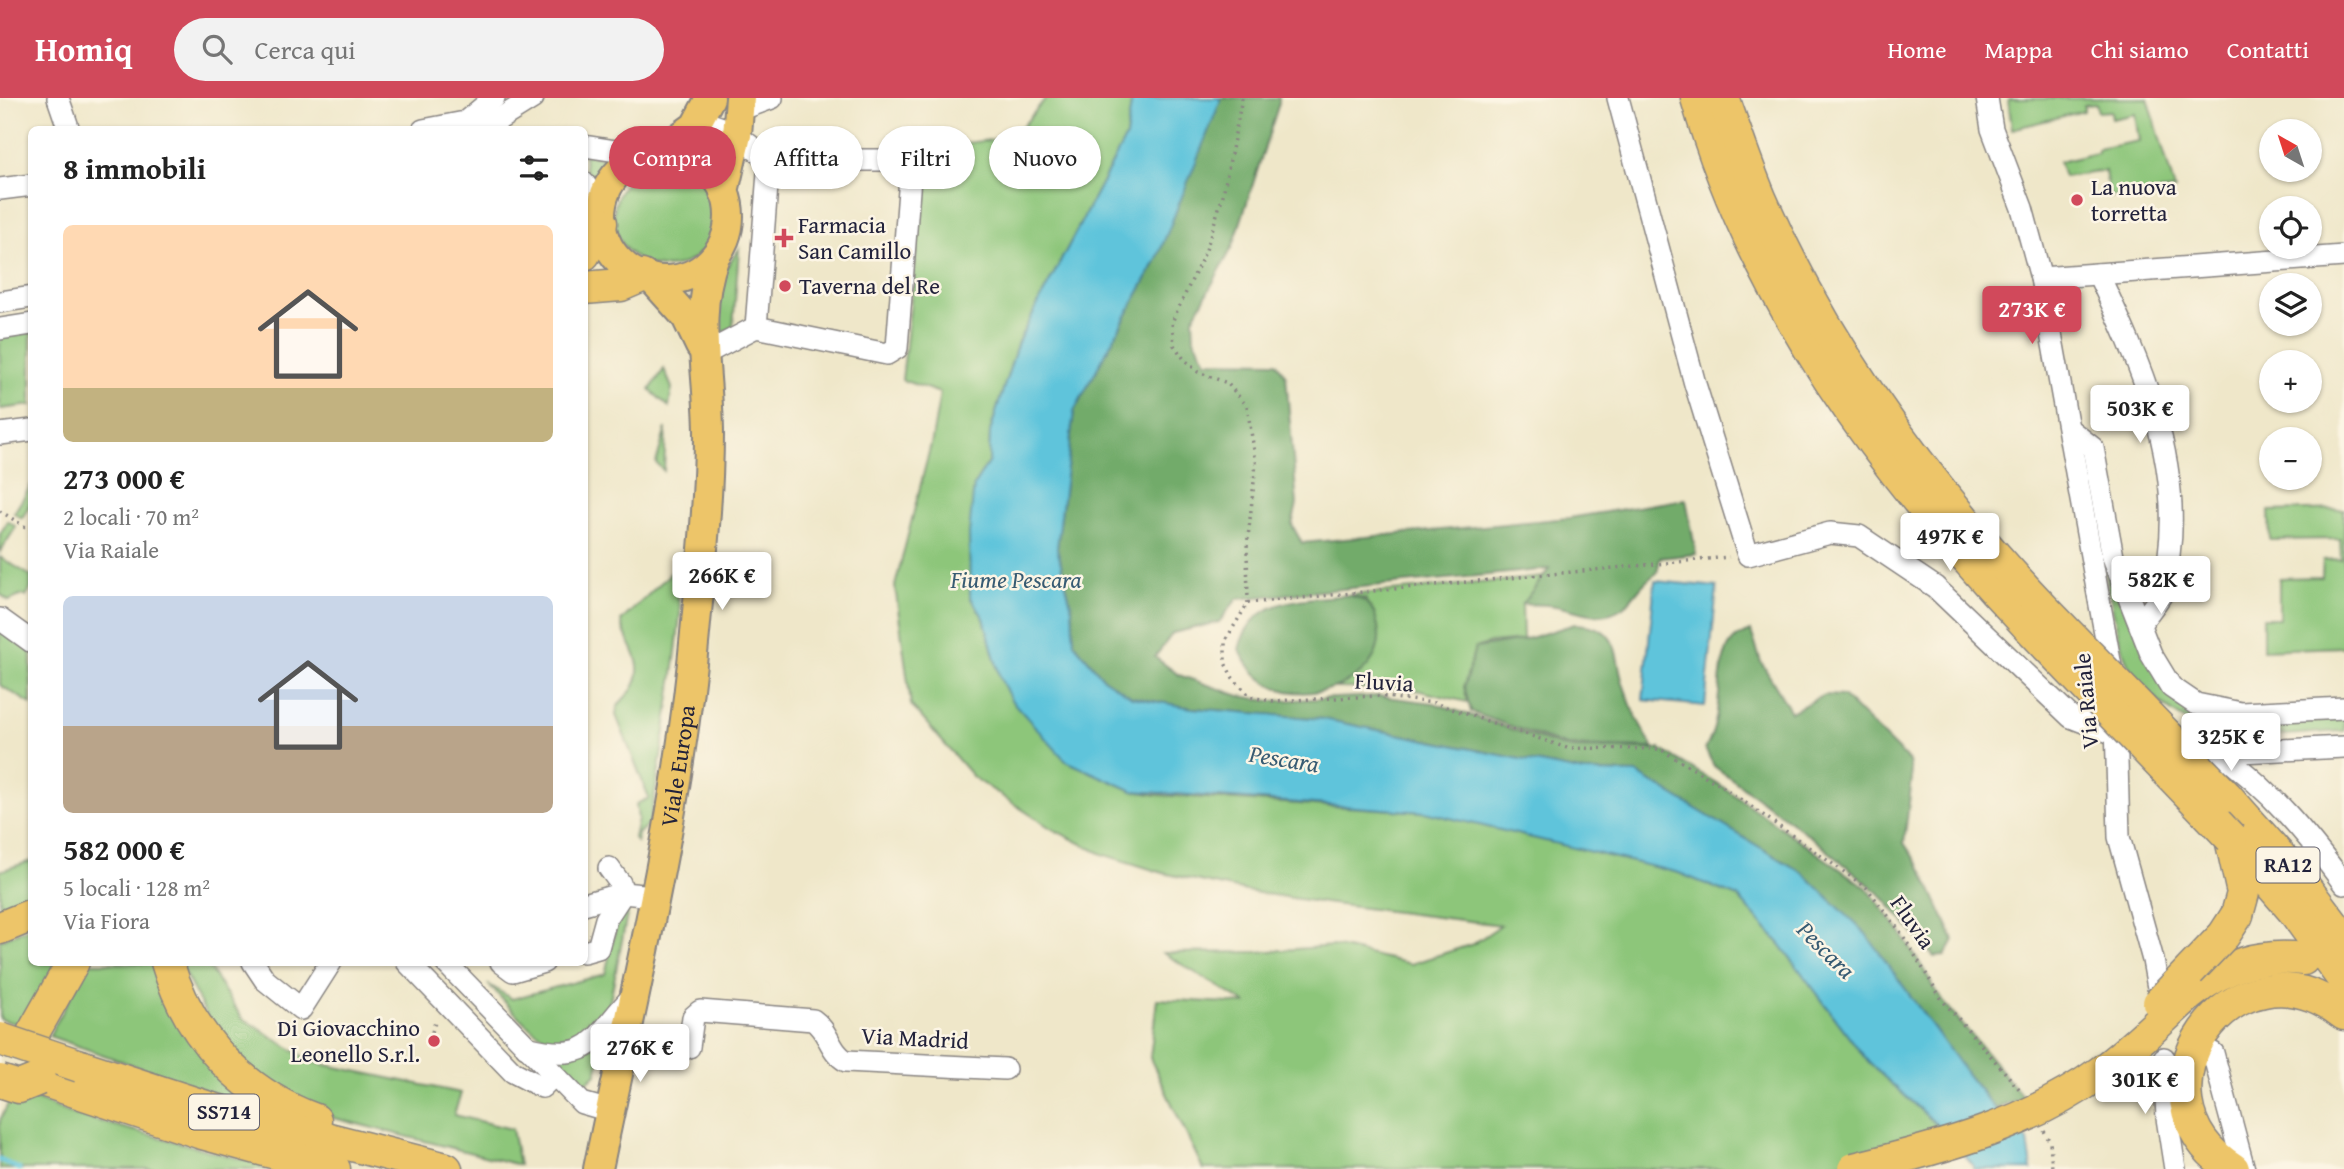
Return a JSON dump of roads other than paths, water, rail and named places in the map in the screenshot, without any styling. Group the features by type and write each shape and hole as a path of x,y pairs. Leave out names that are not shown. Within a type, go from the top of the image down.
{"highway":[{"path":"1697,98 1737,208 1768,275 1803,339 1875,444 1942,511 2037,619"},
{"path":"1723,98 1759,197 1792,263 1942,511"},
{"path":"588,245 601,215"},
{"path":"588,288 621,285 646,277"},
{"name":"RA12","path":"2037,619 2226,796 2291,869 2344,939"},
{"name":"RA12","path":"2037,619 2294,911 2344,980"},
{"path":"2136,1041 2157,1005 2224,935 2237,915 2243,893 2231,838"},
{"path":"0,928 28,917"},
{"path":"1854,1169 1941,1147 2023,1116 2104,1070 2136,1041 2175,993 2240,963 2260,958 2303,959"},
{"path":"33,1033 71,966"},
{"path":"169,966 189,1015 210,1046 238,1077 283,1108 347,1130 369,1151"},
{"path":"2233,1169 2204,1143 2192,1119 2185,1091 2189,1059 2209,1023 2230,1004 2257,992 2285,989 2309,994 2328,1002 2344,1014"},
{"name":"SS714","path":"0,1039 75,1078 199,1132 334,1169"},
{"name":"SS714","path":"1,1082 75,1078 212,1109 446,1169"}],"main road":[{"path":"684,126 705,109"},
{"path":"611,189 601,215 614,255 646,277 681,278 700,270 715,256 728,225 724,192 739,114"},
{"name":"Viale Europa","path":"598,1169 653,896 694,654 709,437 703,355 703,310 707,278 715,256"},
{"name":"Viale Europa","path":"646,277 686,317 703,355"}],"street":[{"path":"58,98 68,126"},
{"path":"442,126 465,121 494,98"},
{"path":"488,126 533,98"},
{"path":"705,109 739,114 772,98"},
{"path":"1618,98 1695,384 1748,555 1830,533 1859,536 1935,587 2071,717 2117,742 2219,753 2344,747"},
{"name":"Via Raiale","path":"1987,98 1992,129 2022,208 2041,278 2070,430 2082,513 2114,676 2119,836 2153,960 2175,993"},
{"path":"739,114 750,131"},
{"path":"588,147 609,150"},
{"path":"703,355 756,327 887,354 897,348 911,164 904,160 863,160"},
{"path":"0,189 28,186"},
{"path":"756,327 767,189"},
{"path":"588,191 601,215"},
{"path":"2041,278 2344,256"},
{"path":"2098,274 2150,396 2166,462 2172,528 2164,589 2141,622"},
{"path":"0,302 28,298"},
{"path":"0,329 28,325"},
{"path":"0,434 28,430"},
{"path":"2070,430 2093,449 2113,557 2141,622 2151,654 2171,687 2196,704 2241,713 2344,708"},
{"path":"0,619 28,639"},
{"path":"2219,753 2255,778 2281,805 2344,884"},
{"path":"588,950 598,948 606,919 622,893 620,883 609,868"},
{"path":"588,903 622,893 653,896"},
{"path":"256,966 265,980 301,1009 328,966"},
{"path":"411,966 513,1072 542,1087 554,1075"},
{"path":"449,966 582,1103 610,1111"},
{"path":"506,966 513,971 530,966"},
{"path":"526,1047 562,1053 587,1046 601,1037 617,1012 634,995"},
{"name":"Via Madrid","path":"623,1047 676,1052 688,1047 693,1017 701,1011 813,1020 822,1027 836,1056 846,1061 1005,1069"},
{"path":"2213,1053 2244,1169"},
{"path":"2164,1058 2166,1118 2175,1169"}],"water":[{"name":"Fiume Pescara","path":"1132,98 1220,98 1156,261 1074,411 1057,548 1072,609 1074,643 1103,678 1132,697 1192,708 1323,719 1584,772 1636,773 1803,873 1866,934 1968,1076 1995,1109 2028,1141 2032,1169 1973,1169 1973,1165 1948,1135 1869,1063 1780,944 1738,897 1679,873 1425,812 1133,791 1066,761 1011,700 1000,678 984,618 970,597 969,533 974,485 989,461 990,432 1018,342 1099,189 1101,189 1126,137"},
{"path":"1655,581 1717,587 1705,706 1643,700"}],"waterway":[{"path":"0,1160 19,1169"}],"place":[{"name":"La nuova torretta","path":"2077,200"},
{"name":"Farmacia San Camillo","path":"784,238"},
{"name":"Taverna del Re","path":"785,286"},
{"name":"Di Giovacchino Leonello S.r.l.","path":"434,1041"}],"water label":[{"name":"Pescara","path":"1284,759"},
{"name":"Pescara","path":"1826,950"}]}
